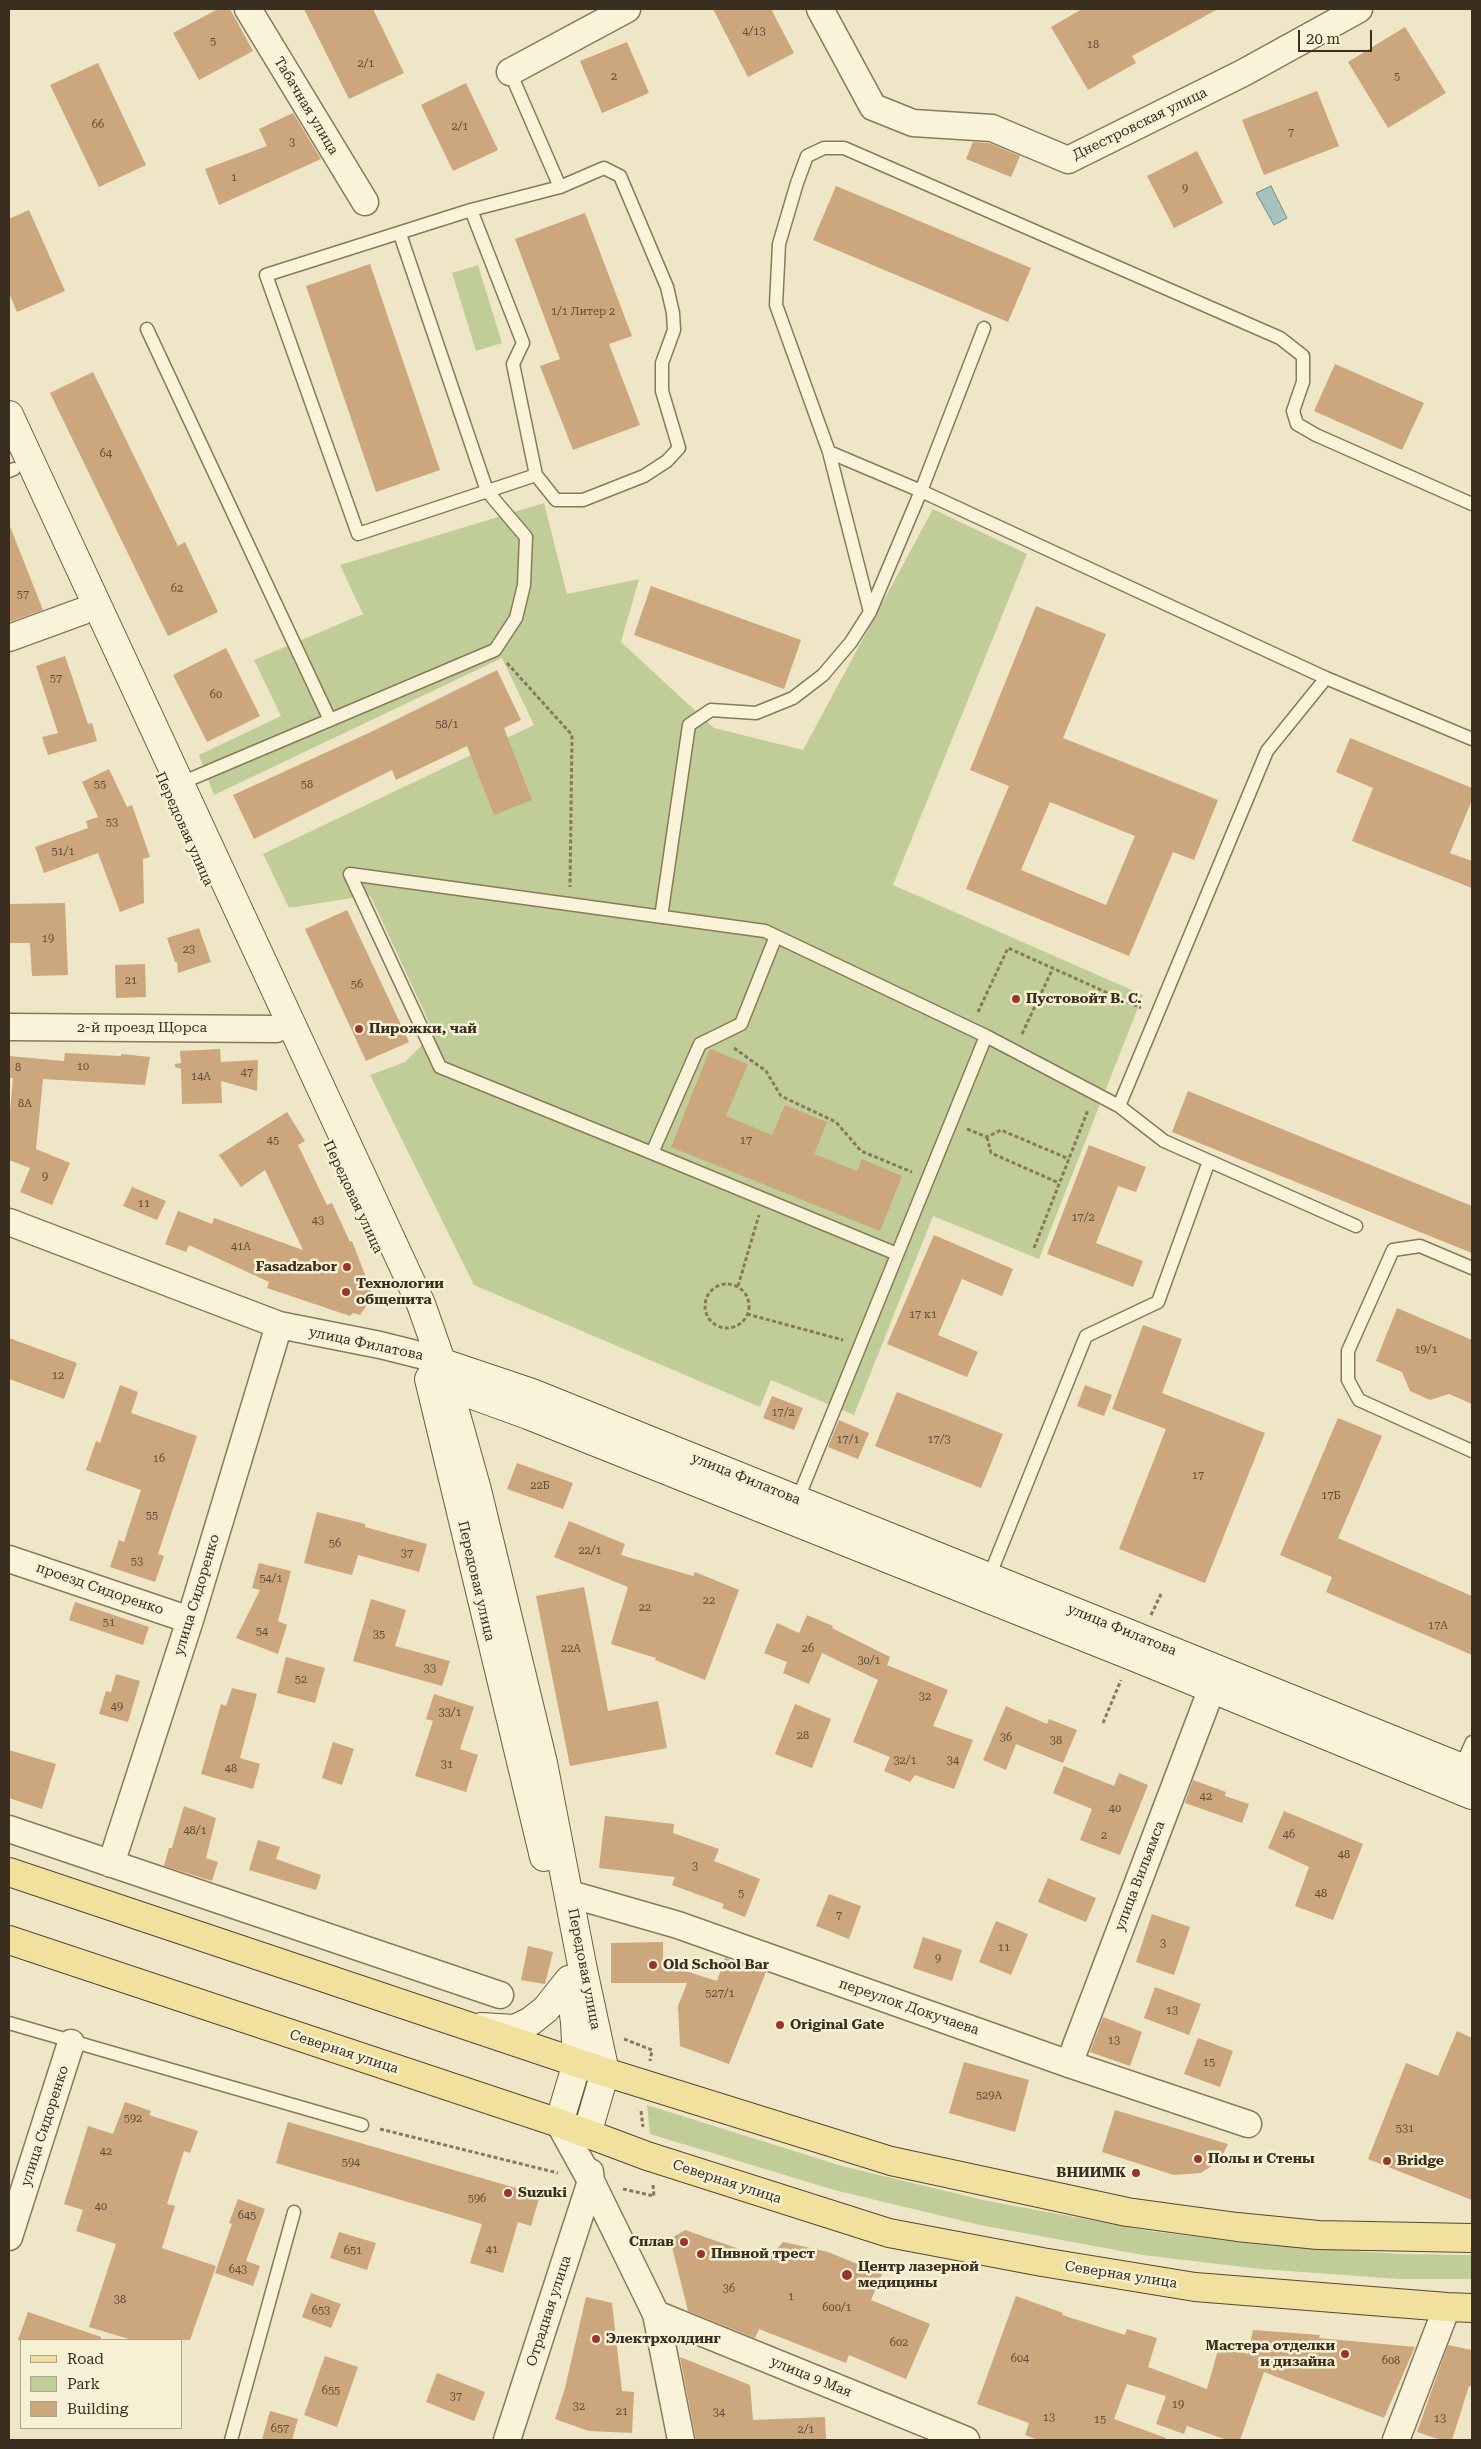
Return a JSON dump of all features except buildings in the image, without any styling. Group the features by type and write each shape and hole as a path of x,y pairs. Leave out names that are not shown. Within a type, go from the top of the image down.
{"main road":[{"name":"Передовая улица","path":"9,415 173,786 276,1029 464,1436 543,1763 570,1894 583,1970 605,2072 587,2134"},
{"name":"Передовая улица","path":"10,466 82,611 173,786 421,1304 547,1870 569,1980 575,2022 577,2063 559,2123"},
{"path":"435,1370 506,1406 793,1509 1212,1688 1464,1780"},
{"name":"улица Филатова","path":"435,1370 532,1393 793,1509 989,1577 1464,1780"},
{"path":"464,1436 476,1416 487,1410 506,1406"},
{"path":"9,1872 577,2063 891,2161 1127,2212 1318,2235 1472,2238"},
{"name":"Северная улица","path":"9,1940 209,2008 455,2088 747,2188 889,2233 1042,2262 1196,2287 1460,2307"},
{"name":"Передовая улица","path":"474,2027 516,2029 531,2021 546,2009 569,1980"}],"street":[{"name":"Табачная улица","path":"248,9 365,202"},
{"path":"510,72 627,9"},
{"name":"Днестровская улица","path":"820,9 873,107 913,123 992,128 1068,160 1243,73 1359,9"},
{"path":"9,638 82,611"},
{"name":"2-й проезд Щорса","path":"9,1027 276,1029"},
{"name":"улица Филатова","path":"9,1222 279,1325 380,1345 435,1370"},
{"name":"улица Сидоренко","path":"110,1864 190,1620 279,1325"},
{"name":"проезд Сидоренко","path":"9,1559 190,1620"},
{"name":"улица Вильямса","path":"1069,2064 1212,1688"},
{"path":"9,1829 500,1995"},
{"name":"переулок Докучаева","path":"570,1894 678,1925 1069,2064 1248,2124"},
{"name":"улица Сидоренко","path":"9,2237 71,2043"},
{"name":"Передовая улица","path":"559,2123 591,2181 656,2314 681,2440"},
{"name":"Передовая улица","path":"587,2134 591,2181"},
{"name":"Отрадная улица","path":"506,2440 591,2181"},
{"path":"1396,2440 1460,2307"},
{"name":"улица 9 Мая","path":"656,2314 966,2440"}],"lane":[{"path":"510,72 560,188"},
{"path":"870,612 829,452 776,305 779,244 797,183 807,156 824,148 844,148 1280,338 1303,356 1303,382 1293,411 1297,424 1316,435 1472,504"},
{"path":"471,210 523,343 514,364 536,475 556,500 583,500 644,476 667,461 679,448 674,424 662,391 662,363 674,330 673,313 667,287 620,176 604,168 560,188 471,210 266,275 358,534 536,475"},
{"path":"173,786 495,650 516,618 524,586 526,537 487,491 400,234"},
{"path":"661,917 689,725 711,710 756,713 793,698 823,675 851,642 870,612 921,491 984,328"},
{"path":"147,329 330,720"},
{"path":"829,452 921,491 1326,678 1472,739"},
{"path":"1119,1106 1267,751 1326,678"},
{"path":"897,1254 440,1067 350,874 764,930 986,1036 1095,1093 1119,1106 1164,1141 1356,1226"},
{"path":"652,1154 700,1044 742,1024 776,936"},
{"path":"793,1509 986,1036"},
{"path":"989,1577 1086,1336 1158,1302 1209,1161"},
{"path":"1472,1268 1420,1246 1393,1250 1348,1351 1348,1380 1359,1400 1472,1451"},
{"path":"1464,1780 1472,1742"},
{"path":"9,2023 71,2043 362,2125"},
{"path":"231,2440 294,2212"}],"path":[{"path":"495,650 572,736 570,905"},
{"path":"970,1029 1008,948 1156,1015"},
{"path":"1014,1051 1053,968"},
{"path":"717,1036 766,1071 781,1096 836,1122 861,1152 928,1179"},
{"path":"1034,1248 1095,1093"},
{"path":"1059,1183 991,1153 987,1137 1001,1130 1069,1159"},
{"path":"738,1286 763,1198"},
{"path":"723,1284 738,1286 747,1297 747,1314 740,1324 727,1328 713,1324 705,1312 706,1298 710,1291 723,1284"},
{"path":"747,1314 860,1344"}],"green space":[{"path":"478,265 502,343 476,351 452,273"},
{"path":"544,503 567,594 639,579 621,642 714,728 803,750 933,509 1027,554 893,885 1143,995 1039,1259 933,1216 854,1415 771,1380 760,1407 474,1285 370,1075 405,1062 434,1033 370,895 289,908 263,854 534,725 502,658 214,795 199,755 281,716 254,660 363,614 340,565"},
{"path":"647,2105 842,2166 983,2200 1149,2231 1263,2245 1401,2254 1472,2255 1472,2279 1399,2279 1260,2269 1143,2255 980,2225 834,2190 650,2134"}],"water":[{"path":"1271,186 1287,218 1274,225 1256,193"}],"place":[{"name":"Пустовойт В. С.","path":"1016,999"},
{"name":"Пирожки, чай","path":"359,1029"},
{"name":"Fasadzabor","path":"347,1267"},
{"name":"Технологии общепита","path":"346,1292"},
{"name":"Old School Bar","path":"653,1965"},
{"name":"Original Gate","path":"780,2025"},
{"name":"Полы и Стены","path":"1198,2159"},
{"name":"Bridge","path":"1387,2161"},
{"name":"ВНИИМК","path":"1136,2173"},
{"name":"Suzuki","path":"508,2193"},
{"name":"Сплав","path":"684,2242"},
{"name":"Пивной трест","path":"701,2254"},
{"name":"Центр лазерной медицины","path":"847,2275"},
{"name":"Электрхолдинг","path":"596,2339"},
{"name":"Мастера отделки и дизайна","path":"1345,2354"}]}
